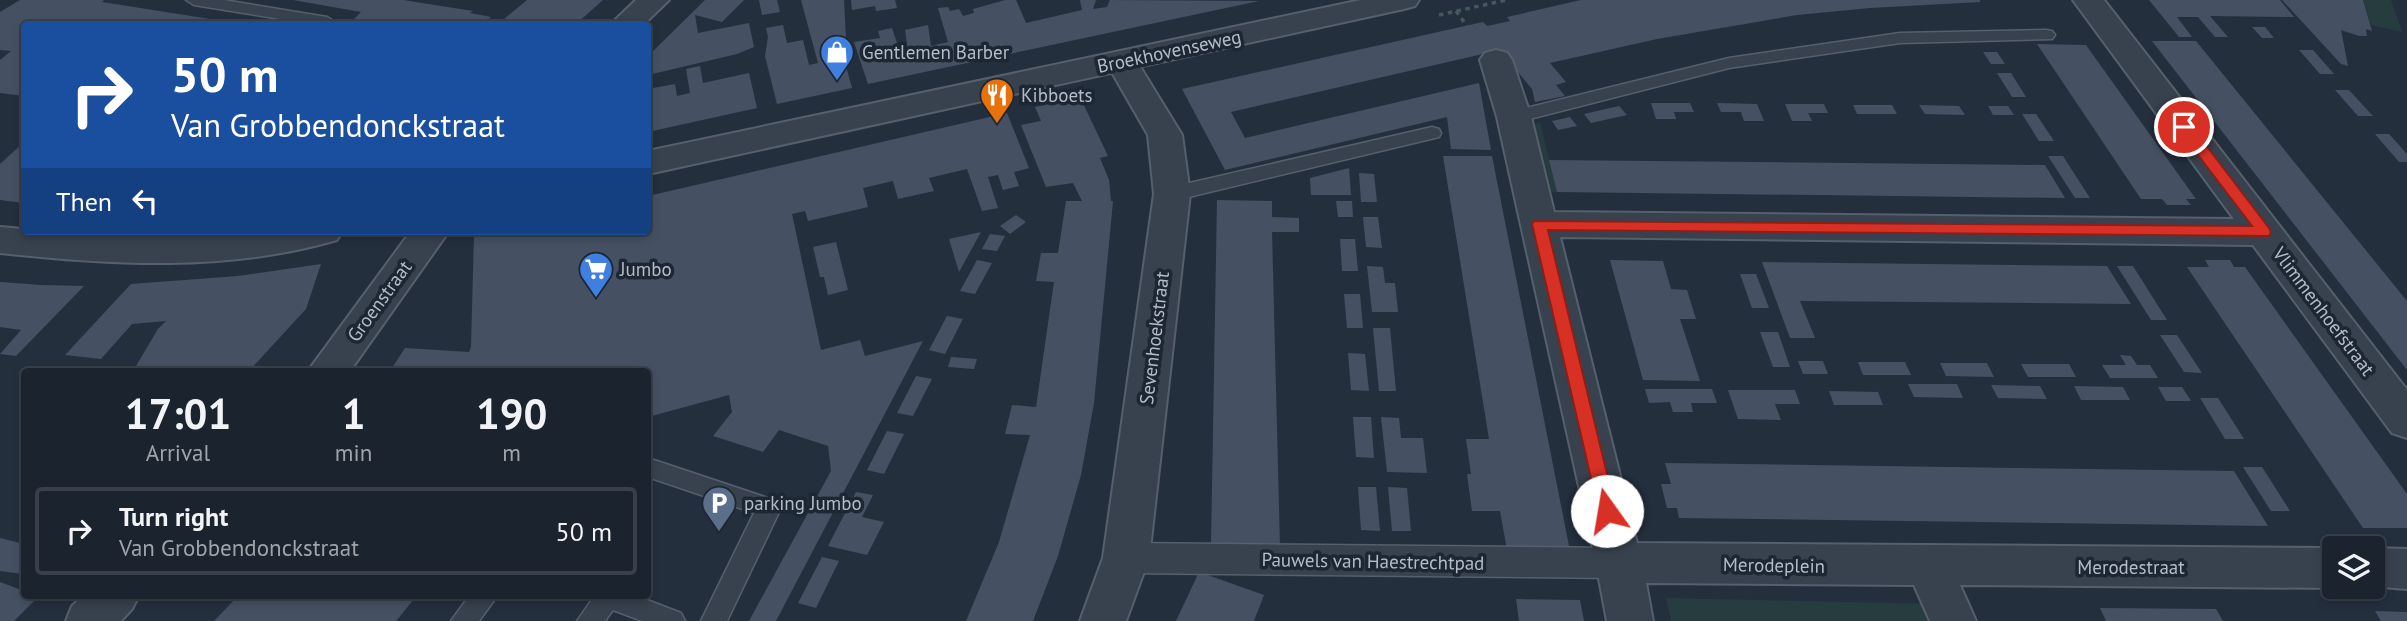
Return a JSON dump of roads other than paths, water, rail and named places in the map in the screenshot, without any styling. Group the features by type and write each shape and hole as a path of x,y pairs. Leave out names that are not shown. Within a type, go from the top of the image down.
{"street":[{"path":"630,21 654,0"},
{"name":"Broekhovenseweg","path":"651,162 1404,0"},
{"name":"Vlimmenhoefstraat","path":"2088,0 2407,421"},
{"path":"1496,61 1514,117 1630,621"},
{"name":"Sevenhoekstraat","path":"1103,621 1126,558 1172,194 1165,135 1122,62"},
{"path":"1539,224 2264,232"},
{"path":"0,240 90,249 139,249 243,243 297,235"},
{"name":"Groenstraat","path":"330,368 428,235"},
{"name":"Pauwels van Haestrechtpad","path":"1126,558 1619,564"},
{"name":"Merodeplein","path":"1619,564 1928,566"},
{"path":"1928,566 1953,621"},
{"name":"Merodestraat","path":"1928,566 2322,568"},
{"path":"2385,568 2407,569"},
{"path":"89,621 112,599"}],"lane":[{"path":"194,0 321,21"},
{"path":"1514,117 1729,63 1900,38 2046,35"},
{"path":"1172,194 1432,133"},
{"path":"651,469 769,508 713,621"},
{"path":"464,621 482,599"},
{"path":"590,621 604,599"},
{"path":"614,599 672,621"}],"place":[{"name":"Gentlemen Barber","path":"837,82"},
{"name":"Kibboets","path":"997,125"},
{"name":"Jumbo","path":"596,299"},
{"name":"parking Jumbo","path":"719,533"}]}
